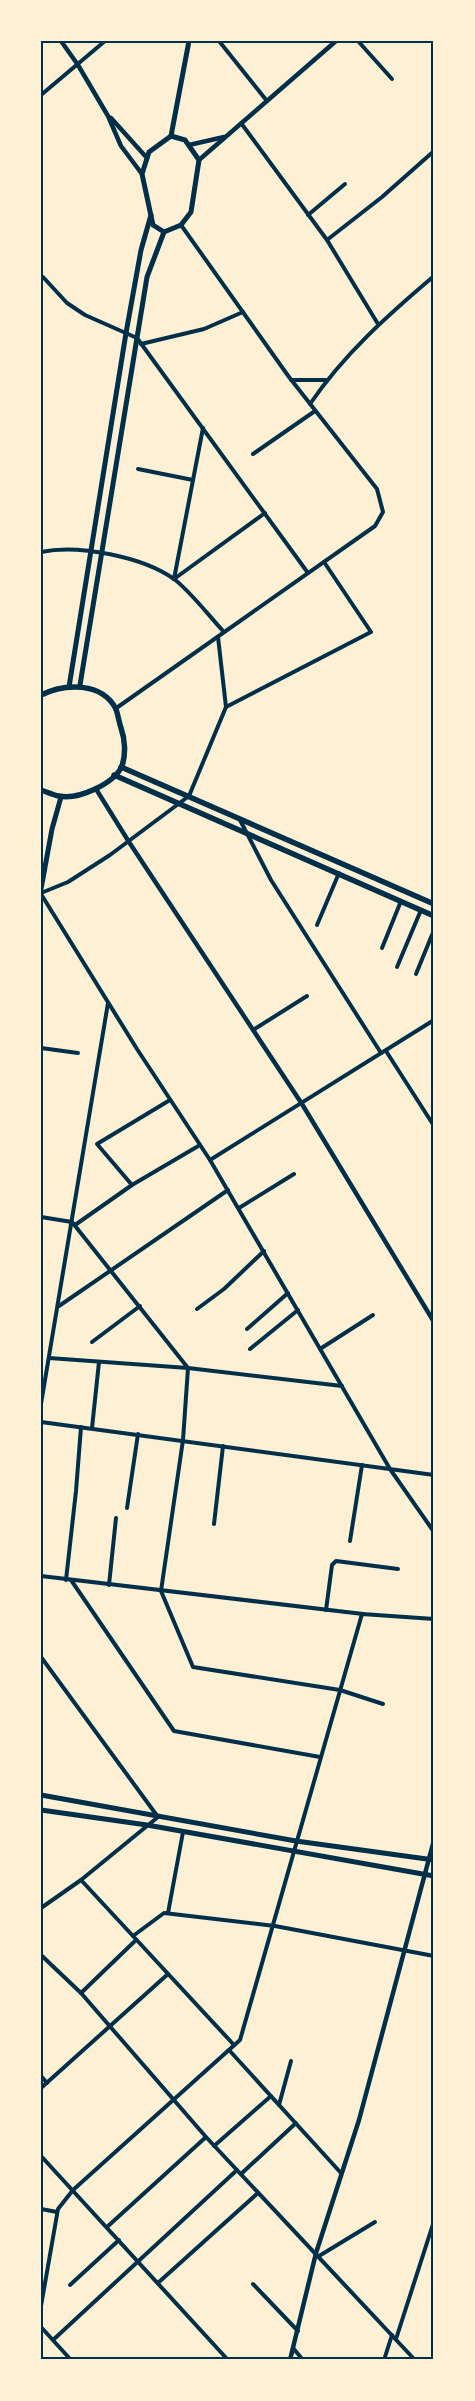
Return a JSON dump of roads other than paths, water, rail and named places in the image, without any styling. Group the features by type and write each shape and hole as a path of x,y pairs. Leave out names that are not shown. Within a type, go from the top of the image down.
{"main road":[{"path":"164,232 153,225 142,174 149,152 171,136 189,41"},
{"path":"80,686 147,277 164,232 181,225 191,212 199,160 185,140 171,136"},
{"path":"69,687 126,333 141,250 151,215"},
{"path":"41,695 52,690 80,686 104,696 116,709 124,738 121,767 96,789 78,795 61,797 41,790"},
{"path":"121,767 434,904"},
{"path":"114,775 246,831 434,916"},
{"path":"41,889 52,829 61,797"},
{"path":"41,1795 158,1817 431,1860"},
{"path":"41,1810 147,1825 434,1876"}],"street":[{"path":"61,41 78,65 108,116 121,146 142,174"},
{"path":"41,95 106,41"},
{"path":"219,41 267,101"},
{"path":"199,160 336,41"},
{"path":"358,41 392,79"},
{"path":"108,116 147,158"},
{"path":"241,123 327,240 378,324"},
{"path":"188,145 226,137"},
{"path":"327,240 382,197 434,151"},
{"path":"430,154 434,159"},
{"path":"308,215 345,184"},
{"path":"116,709 375,526 383,512 377,489 291,380 181,225"},
{"path":"310,404 326,380 378,324 434,276"},
{"path":"42,277 67,303 85,315 137,338 308,573"},
{"path":"141,344 204,329 243,312"},
{"path":"291,380 326,380"},
{"path":"253,454 316,411"},
{"path":"174,579 203,428"},
{"path":"138,469 193,480"},
{"path":"174,579 265,513"},
{"path":"41,552 54,550 102,552 143,564 174,579 224,632"},
{"path":"226,707 371,632 324,562"},
{"path":"218,637 226,707 188,796 128,842 68,882 41,894 108,1003 210,1160 390,1469 434,1532"},
{"path":"96,789 128,842 302,1104 434,1322"},
{"path":"240,820 271,880 434,1126"},
{"path":"317,925 339,873"},
{"path":"382,948 401,901"},
{"path":"397,967 421,910"},
{"path":"416,974 434,930"},
{"path":"253,1030 307,996"},
{"path":"41,1404 43,1378 49,1358 74,1223 108,1003"},
{"path":"210,1160 434,1020"},
{"path":"41,1048 78,1053"},
{"path":"132,1185 97,1144 170,1100"},
{"path":"74,1223 132,1185 200,1145"},
{"path":"239,1208 294,1174"},
{"path":"58,1306 228,1190"},
{"path":"41,1217 74,1223 188,1368 182,1440 161,1591 193,1666 340,1690 383,1704"},
{"path":"197,1309 224,1289 264,1251"},
{"path":"247,1329 288,1293"},
{"path":"92,1342 140,1306"},
{"path":"250,1349 298,1310"},
{"path":"320,1349 373,1315"},
{"path":"49,1358 188,1368 342,1386"},
{"path":"92,1428 99,1362"},
{"path":"41,1422 434,1475"},
{"path":"81,1427 68,1580 174,1730 320,1757"},
{"path":"127,1508 138,1434"},
{"path":"214,1524 223,1446"},
{"path":"350,1541 362,1465"},
{"path":"109,1585 116,1518"},
{"path":"326,1610 332,1565 336,1561 398,1569"},
{"path":"41,1576 373,1615"},
{"path":"41,2304 57,2212 74,2190 240,2040 275,1926 296,1840 362,1614 434,1619"},
{"path":"41,1657 158,1817 81,1880 41,1908"},
{"path":"168,1913 183,1832"},
{"path":"290,2360 317,2255 359,2120 424,1875 431,1860 434,1840"},
{"path":"81,1880 234,2045"},
{"path":"81,1993 135,1938 164,1913 275,1926 434,1956"},
{"path":"41,1955 81,1993 214,2146 415,2360"},
{"path":"41,2088 168,1974"},
{"path":"229,2050 342,2173"},
{"path":"279,2105 291,2061"},
{"path":"41,2076 47,2082"},
{"path":"214,2146 271,2096"},
{"path":"241,2174 296,2123"},
{"path":"107,2226 206,2137"},
{"path":"41,2156 139,2260 228,2360"},
{"path":"53,2340 237,2170"},
{"path":"159,2282 258,2193"},
{"path":"41,2209 57,2212"},
{"path":"396,2339 434,2221"},
{"path":"317,2255 375,2222"},
{"path":"70,2285 119,2240"},
{"path":"254,2284 298,2330"},
{"path":"41,2327 71,2360"},
{"path":"384,2360 392,2335"},
{"path":"293,2348 303,2360"}]}
